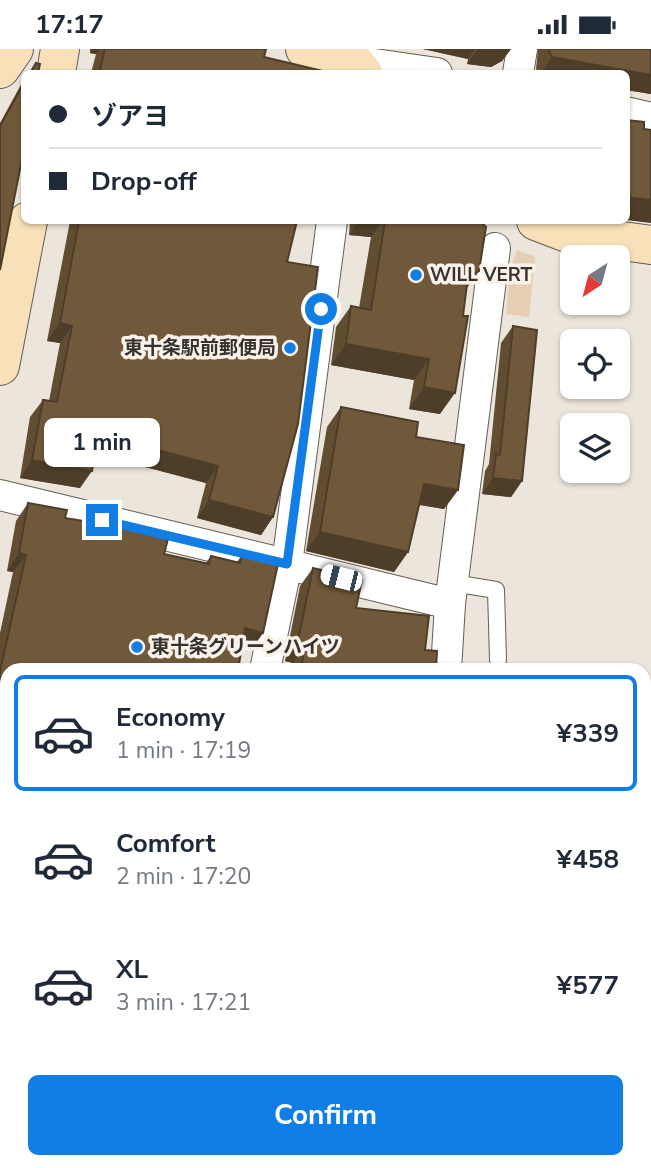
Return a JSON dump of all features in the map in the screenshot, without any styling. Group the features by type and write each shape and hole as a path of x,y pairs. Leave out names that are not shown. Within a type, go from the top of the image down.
{"street":[{"path":"0,69 14,49"},
{"path":"56,70 60,49"},
{"path":"304,49 356,64 410,70"},
{"path":"518,70 522,49"},
{"path":"630,114 651,118"},
{"path":"0,366 27,224"},
{"path":"266,663 287,564 332,224"},
{"path":"546,224 593,239 651,245"},
{"path":"446,663 451,594 495,249"},
{"path":"0,495 287,564 451,594"}],"lane":[{"path":"451,594 496,590 498,660"}],"shaded area":[{"path":"517,250 535,257 529,317 506,314 510,270"}],"building":[{"path":"105,49 266,49 264,57 318,70 100,70"},
{"path":"549,49 651,49 651,75 552,57"},
{"path":"36,63 40,64 39,70 32,70"},
{"path":"21,88 21,164 0,270 0,126"},
{"path":"630,120 644,122 644,129 651,130 651,200 630,197"},
{"path":"78,224 296,224 287,262 318,267 298,424 273,517 209,500 218,466 98,434 92,471 32,460 43,400 57,402 72,326 60,323"},
{"path":"385,224 482,224 486,227 479,271 468,276 463,316 468,316 455,393 424,387 429,359 346,344 351,306 371,310"},
{"path":"513,326 537,330 522,481 493,478 496,454 500,455"},
{"path":"341,407 418,422 416,437 464,445 458,490 424,484 408,552 320,532"},
{"path":"28,503 67,510 65,518 169,535 164,554 209,564 211,556 240,563 242,555 278,564 263,633 245,628 239,663 2,663 26,555 19,553"},
{"path":"313,568 362,580 356,608 429,616 425,650 437,651 436,663 302,663 305,645 297,643"}],"place":[{"name":"WILL VERT","path":"416,275"},
{"name":"東十条駅前郵便局","path":"290,348"},
{"name":"東十条グリーンハイツ","path":"137,647"}],"route":[{"path":"102,520 287,564 321,309"}]}
